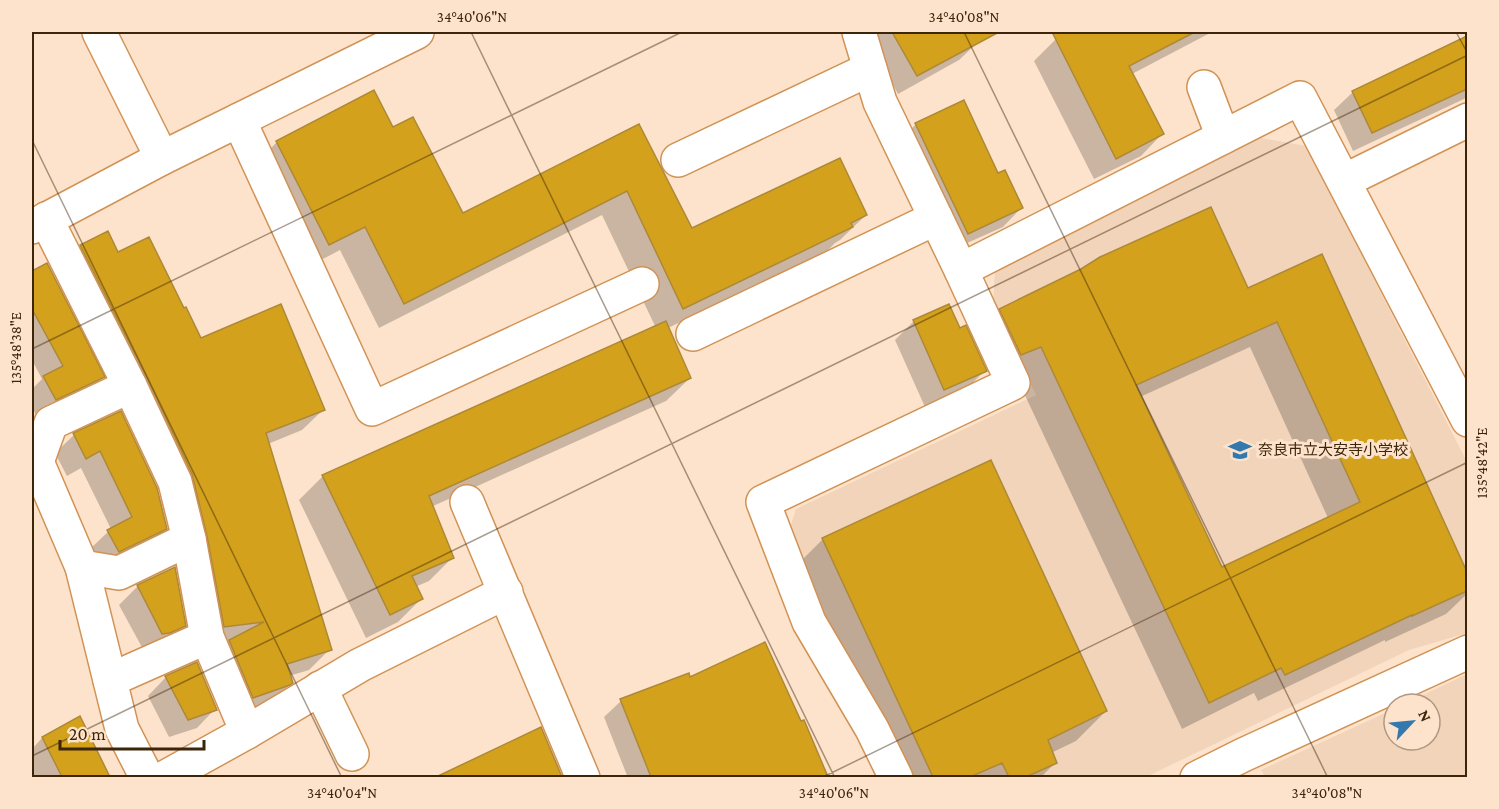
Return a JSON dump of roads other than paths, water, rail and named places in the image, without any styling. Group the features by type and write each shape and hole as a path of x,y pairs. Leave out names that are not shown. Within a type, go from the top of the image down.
{"street":[{"path":"99,32 162,158"},
{"path":"859,32 880,102 1013,383 763,502 808,622 872,729 896,777"},
{"path":"247,732 207,637 189,539 175,482 130,386 39,223 397,36"},
{"path":"678,160 870,69"},
{"path":"1204,87 1223,137"},
{"path":"961,270 1300,98 1467,420"},
{"path":"239,120 372,409 642,284"},
{"path":"1344,181 1467,120"},
{"path":"693,334 936,218"},
{"path":"130,386 51,423 34,456 82,567 122,729 147,777"},
{"path":"467,502 506,592 526,672 583,777"},
{"path":"82,567 119,573 189,539"},
{"path":"164,777 247,732 360,665 506,592"},
{"path":"110,680 207,637"},
{"path":"1197,777 1467,652"},
{"path":"320,688 352,754"}],"place":[{"name":"奈良市立大安寺小学校","path":"1240,450"}]}
